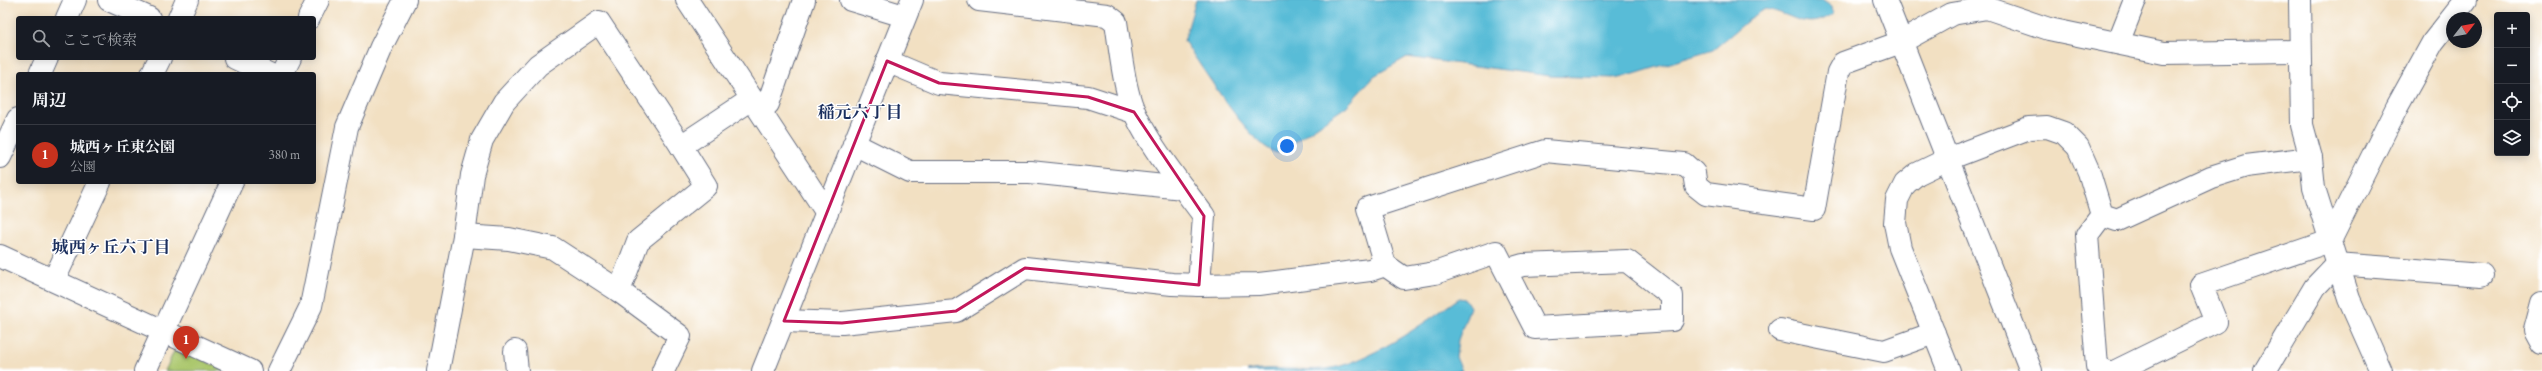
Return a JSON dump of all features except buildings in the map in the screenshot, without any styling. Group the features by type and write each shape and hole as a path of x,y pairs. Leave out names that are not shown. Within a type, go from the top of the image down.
{"street":[{"path":"68,16 75,0"},
{"path":"109,0 145,16"},
{"path":"180,16 187,0"},
{"path":"310,16 318,0"},
{"path":"279,371 311,306 347,127 381,47 405,0"},
{"path":"687,0 827,213"},
{"path":"681,146 756,105 768,104 804,0"},
{"path":"763,371 908,8 851,0"},
{"path":"979,0 1107,15 1116,22 1129,98 1134,112 1183,188 1204,216 1199,284"},
{"path":"1885,0 2031,371"},
{"path":"2118,43 2135,0"},
{"path":"2300,0 2302,125 2311,158 2314,188 2349,299 2381,371"},
{"path":"2116,371 2216,322 2201,284 2330,241 2397,107 2433,42 2466,0"},
{"path":"1506,270 1523,265 1627,261 1672,296 1672,320 1535,328 1496,252 1435,273 1404,278 1385,265 1368,208 1545,152 1684,164 1694,172 1696,186 1706,194 1814,209 1838,72 1843,63 1901,42 1952,14 1987,8 2049,29 2164,53 2300,52"},
{"path":"438,371 464,236 472,175 482,140 504,102 538,65 599,22 706,186 638,241 619,291"},
{"path":"41,72 46,60"},
{"path":"153,72 159,60"},
{"path":"239,60 265,72"},
{"path":"283,72 289,60"},
{"path":"887,61 939,83 1088,97 1134,112"},
{"path":"0,157 16,123"},
{"path":"1949,371 1900,248 1895,223 1897,200 1904,184 1917,174 1948,159 2029,128 2046,127 2064,133 2078,147 2089,172 2102,215"},
{"path":"854,144 910,172 1030,172 1183,188"},
{"path":"2102,215 2117,220 2211,177 2246,166 2311,158"},
{"path":"54,280 99,184"},
{"path":"145,371 231,184"},
{"path":"2102,215 2087,235 2097,366 2106,371"},
{"path":"464,236 508,239 553,248 619,291 680,336 663,371"},
{"path":"0,256 164,330 250,371"},
{"path":"2337,264 2482,275"},
{"path":"2265,371 2315,287 2337,264"},
{"path":"784,321 842,323 956,311 1025,268 1172,284 1259,284 1370,270 1385,265"},
{"path":"2542,304 2535,330 2542,343"},
{"path":"1780,330 1884,351 1934,333"}],"highlighted area":[{"path":"887,61 939,83 1088,97 1134,112 1204,216 1199,285 1025,268 956,311 842,323 784,321"}],"green space":[{"path":"176,347 226,371 165,371"}],"water":[{"path":"1196,0 1822,0 1832,7 1833,14 1814,22 1807,22 1765,9 1751,18 1713,50 1631,75 1613,78 1550,76 1407,57 1374,76 1347,106 1278,153 1267,148 1241,122 1214,86 1184,41"},
{"path":"1459,298 1465,299 1470,307 1458,340 1456,357 1462,371 1247,371 1265,369 1325,369 1359,360 1413,330"}],"place":[{"name":"城西ヶ丘東公園","path":"186,359"}],"district":[{"name":"稲元六丁目","path":"860,112"},
{"name":"城西ヶ丘六丁目","path":"111,247"}]}
